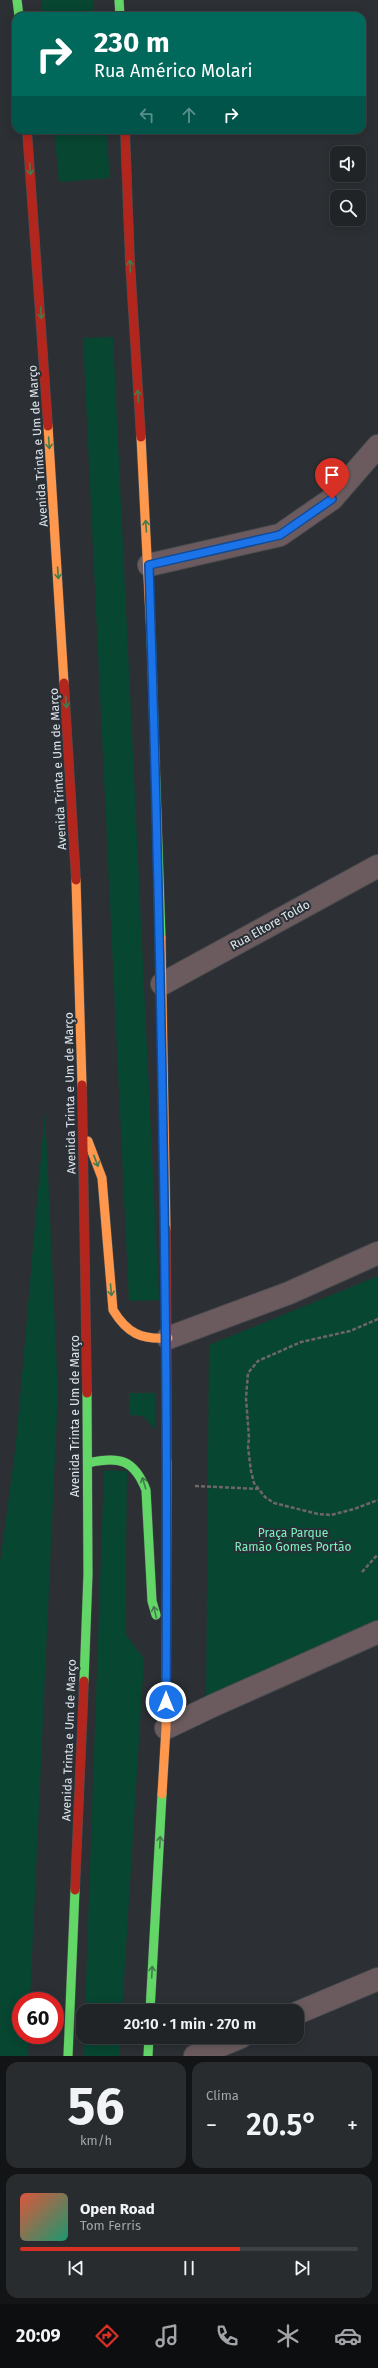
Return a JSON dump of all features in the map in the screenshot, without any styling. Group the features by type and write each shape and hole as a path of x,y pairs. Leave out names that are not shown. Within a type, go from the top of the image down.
{"main road":[{"path":"17,0 18,12"},
{"path":"119,0 120,12"},
{"name":"Avenida Trinta e Um de Março","path":"27,134 39,274 79,928 88,1463 88,1574 68,2056"},
{"path":"126,134 130,262 149,565 162,984 168,1338 166,1728 150,2004"},
{"path":"82,1124 102,1178 113,1310 123,1327 131,1333 153,1339 168,1338"},
{"path":"88,1463 109,1459 123,1460 134,1465 142,1476 146,1490 152,1601 167,1663"},
{"path":"148,2056 149,2044"}],"street":[{"path":"149,565 280,535 332,499 378,446"},
{"name":"Rua Eltore Toldo","path":"162,984 378,866"},
{"path":"168,1338 289,1293 378,1253"},
{"path":"166,1728 378,1632"},
{"path":"304,2010 378,1979"},
{"path":"195,2056 224,2044"}],"path":[{"path":"378,1319 350,1331 301,1342 258,1361 248,1373 246,1398 249,1438 248,1447 254,1483 261,1489 265,1497 274,1503 318,1514 331,1515 354,1509 378,1500"},
{"path":"167,1484 261,1489"},
{"path":"362,1572 378,1554"}],"green space":[{"path":"41,0 93,0 94,12 42,12"},
{"path":"54,134 106,134 110,178 59,182"},
{"path":"113,337 159,1300 129,1301 83,338"},
{"path":"45,1110 58,1392 30,1992 12,1992 12,2044 29,2044 28,2056 0,2056 0,1563 16,1444"},
{"name":"Praça Parque Ramão Gomes Portão","path":"378,1276 378,1621 206,1700 209,1345"},
{"path":"129,1393 155,1393 155,1429 143,1416 129,1415"},
{"path":"104,1470 127,1471 125,1633 144,1659 122,2004 85,2004"},
{"path":"84,2044 120,2044 119,2056 84,2056"}],"traffic: fast":[{"path":"17,0 18,12"},
{"path":"119,0 120,12"},
{"path":"151,636 161,938"},
{"path":"84,1681 88,1574 87,1393"},
{"path":"88,1463 108,1460 124,1462 131,1466 136,1472 146,1490 152,1601 156,1615"},
{"path":"150,2004 162,1794"},
{"path":"68,2056 75,1890"},
{"path":"148,2056 149,2044"}],"traffic: slow":[{"path":"48,426 64,683"},
{"path":"141,437 151,636"},
{"path":"76,880 82,1085"},
{"path":"161,938 166,1229"},
{"path":"88,1141 102,1178 113,1310 118,1318 129,1329 136,1333 150,1338 168,1338"},
{"path":"162,1794 166,1728 167,1460"}],"traffic: jam":[{"path":"27,134 48,426"},
{"path":"125,134 130,262 141,437"},
{"path":"64,683 76,880"},
{"path":"82,1085 87,1393"},
{"path":"166,1229 167,1460"},
{"path":"75,1890 84,1681"}],"route":[{"path":"166,1702 168,1338 162,984 149,565 280,535 332,499"}]}
